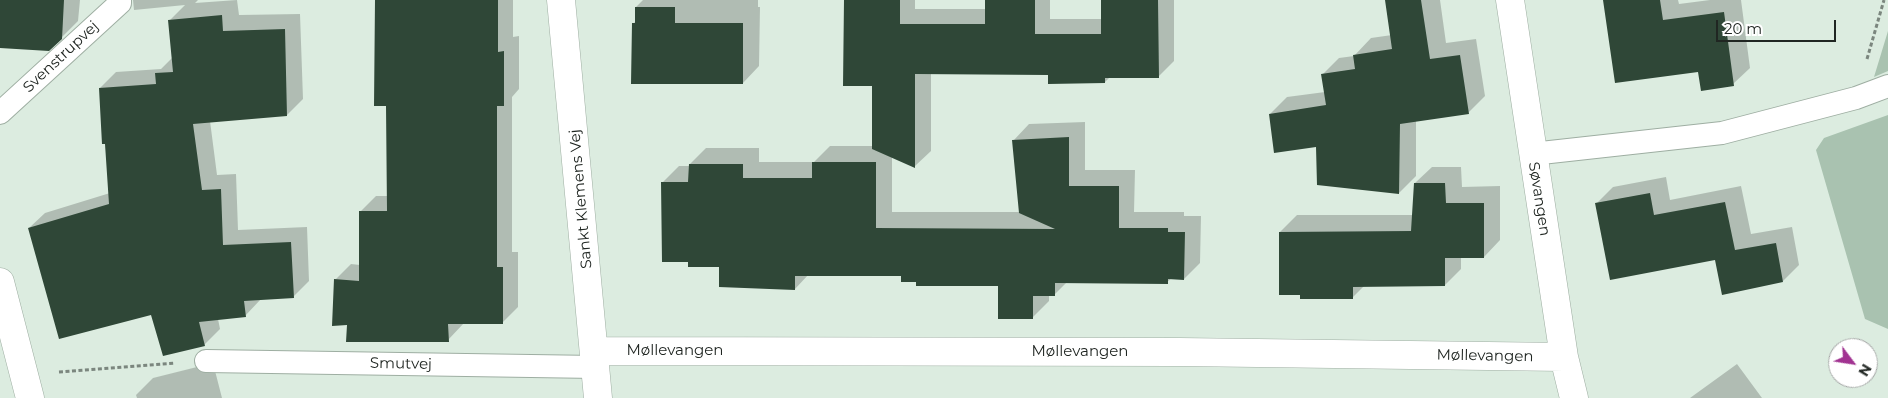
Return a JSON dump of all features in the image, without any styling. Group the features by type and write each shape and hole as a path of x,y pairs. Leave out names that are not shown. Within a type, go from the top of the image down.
{"street":[{"name":"Sankt Klemens Vej","path":"561,0 596,359 598,398"},
{"name":"Søvangen","path":"1510,0 1564,356 1574,398"},
{"path":"0,282 26,387"},
{"name":"Møllevangen","path":"596,359 1180,352 1564,356"}],"lane":[{"name":"Svenstrupvej","path":"0,114 120,3 120,0"},
{"path":"1532,154 1722,133 1856,98 1888,86"},
{"name":"Smutvej","path":"206,361 596,359"}],"path":[{"path":"1856,98 1884,0"},
{"path":"26,387 206,361"}],"green space":[{"path":"1888,31 1888,71 1874,77"},
{"path":"1888,115 1888,329 1865,319 1816,150 1824,138"}],"building":[{"path":"0,0 64,0 62,39 49,51 0,48"},
{"path":"375,0 498,0 498,52 504,51 504,106 497,106 497,267 503,267 503,324 448,324 449,342 346,342 347,325 332,326 334,279 359,281 359,211 387,211 386,106 374,106"},
{"path":"844,0 900,0 900,24 985,24 985,0 1035,0 1035,34 1101,34 1101,0 1158,0 1159,78 1105,78 1105,83 1048,84 1048,75 915,74 915,168 872,149 872,86 843,86"},
{"path":"1385,0 1421,0 1430,59 1460,55 1469,114 1400,124 1399,194 1317,185 1316,147 1274,153 1269,114 1326,105 1321,74 1355,69 1353,55 1392,49"},
{"path":"1603,0 1660,0 1663,20 1724,12 1734,86 1701,91 1698,72 1615,83"},
{"path":"635,7 675,7 675,23 743,23 743,84 631,84 632,23 635,23"},
{"path":"222,15 223,31 285,29 287,116 193,124 202,190 221,189 223,245 291,242 294,298 244,301 246,317 199,322 205,346 163,356 151,315 59,339 28,228 109,204 105,144 102,144 99,88 156,84 155,73 173,72 168,20"},
{"path":"1069,137 1069,186 1119,186 1119,228 1168,228 1168,232 1185,232 1184,280 1168,279 1168,284 1055,283 1055,296 1033,296 1033,319 998,319 998,286 916,286 916,282 901,282 901,276 795,276 795,290 719,287 719,267 688,267 688,262 662,262 661,182 688,182 689,164 743,164 743,178 812,178 812,162 876,162 876,228 1055,229 1019,213 1012,140"},
{"path":"1414,183 1445,183 1446,203 1484,203 1484,258 1445,258 1445,286 1353,287 1353,299 1300,299 1300,295 1279,295 1279,232 1411,231"},
{"path":"1650,193 1654,215 1725,202 1735,250 1776,243 1783,282 1722,295 1715,260 1610,280 1595,203"}]}
